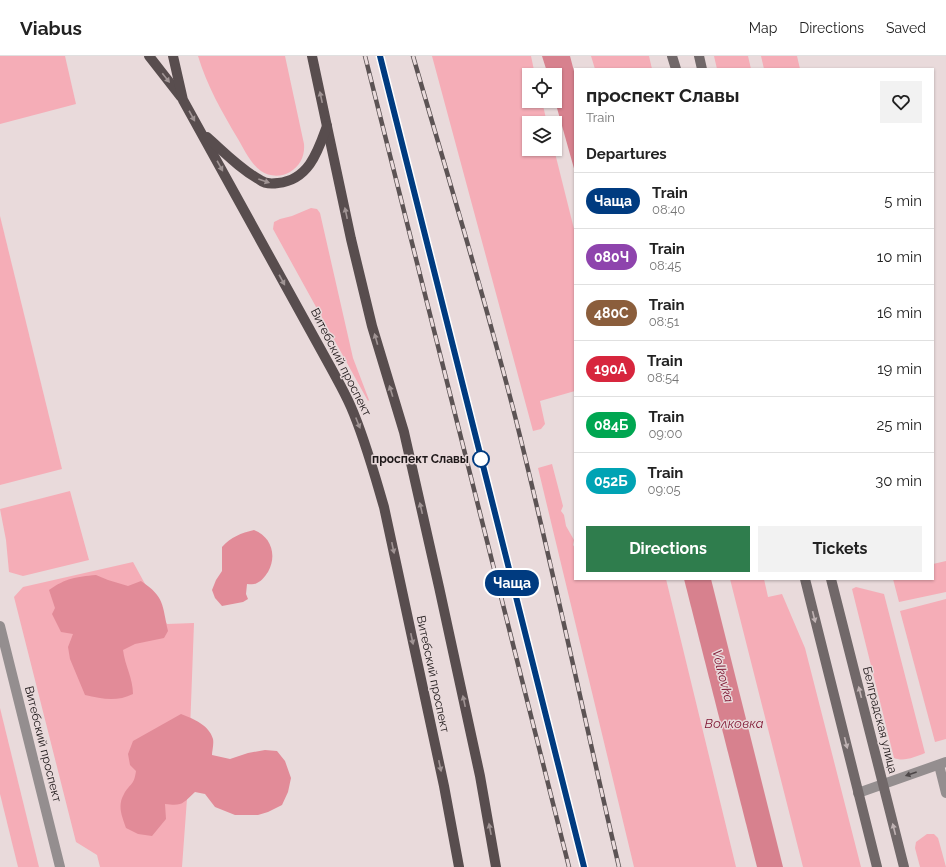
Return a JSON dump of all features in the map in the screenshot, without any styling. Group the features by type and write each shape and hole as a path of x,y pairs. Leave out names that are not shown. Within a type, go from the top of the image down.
{"main road":[{"path":"149,56 183,100"},
{"name":"Витебский проспект","path":"173,56 183,100 331,368 351,406 361,431 384,507 444,786 459,867"},
{"name":"Витебский проспект","path":"312,56 351,239 372,326 404,432 480,776 496,867"},
{"path":"201,132 248,172 261,181 271,184 283,183 294,179 303,172 317,152 327,126"}],"street":[{"path":"672,56 676,68"},
{"path":"699,56 702,68"},
{"path":"805,580 877,867"},
{"name":"Белградская улица","path":"831,580 904,867"},
{"name":"Витебский проспект","path":"0,626 60,867"},
{"path":"858,793 942,763 946,793"}],"shaded area":[{"path":"0,56 65,56 76,104 0,124"},
{"path":"198,56 285,56 304,144 303,157 294,170 287,174 276,176 264,173 250,160 215,99"},
{"path":"432,56 531,56 534,68 522,68 522,108 544,108 545,116 522,116 522,156 556,156 574,229 574,391 540,401 545,424 541,429 533,431"},
{"path":"591,56 649,56 652,68 595,68"},
{"path":"714,56 748,56 751,68 717,68"},
{"path":"761,56 797,56 800,68 764,68"},
{"path":"311,208 317,209 320,213 353,358 369,400 368,401 273,229 274,222"},
{"path":"0,216 62,469 0,485"},
{"path":"552,464 563,506 561,511 564,515 566,526 574,540 574,580 666,580 736,867 634,867 538,468"},
{"path":"70,491 89,560 23,576 9,572 6,540 0,509"},
{"path":"254,530 265,537 269,542 272,554 271,566 260,581 255,584 247,584 246,594 248,599 243,602 222,606 215,598 212,590 222,571 222,547 236,536"},
{"path":"946,561 946,592 899,602 893,580 934,580 934,564"},
{"path":"133,562 167,624 194,623 188,785 182,867 100,867 97,855 76,842 14,597 23,587"},
{"path":"96,575 128,586 141,581 159,597 165,614 168,631 164,638 135,644 123,650 133,688 133,694 127,697 103,699 85,695 70,659 68,647 73,634 61,632 52,614 55,608 49,590 71,579"},
{"path":"730,580 764,580 768,597 782,594 805,648 861,867 803,867"},
{"path":"856,587 884,594 925,753 906,759 894,758 852,589"},
{"path":"946,599 946,739 935,742 900,611"},
{"path":"0,708 39,867 18,867 0,794"},
{"path":"181,714 196,720 205,726 213,739 212,755 230,759 248,753 265,750 277,751 285,761 291,778 288,792 282,805 258,815 235,815 215,807 205,794 195,792 182,803 175,805 165,804 166,819 152,836 138,834 126,828 121,811 121,803 126,790 133,782 136,771 130,765 128,754 133,741"},
{"path":"927,834 934,834 938,838 946,867 920,867 915,848 916,842"}],"water":[{"path":"542,56 570,56 574,71 574,168 562,126 562,116 559,116 557,108 562,108 562,68 546,68"},
{"name":"Волковка","path":"684,580 711,580 783,867 757,867"}],"railway":[{"path":"365,56 569,867"},
{"path":"380,56 584,867"},
{"path":"413,56 479,283 516,420 543,531 619,867"}],"train":[{"name":"Чаща","path":"380,56 584,867"}],"place":[{"name":"проспект Славы","path":"481,459"}],"water label":[{"name":"Volkovka","path":"723,676"}]}
